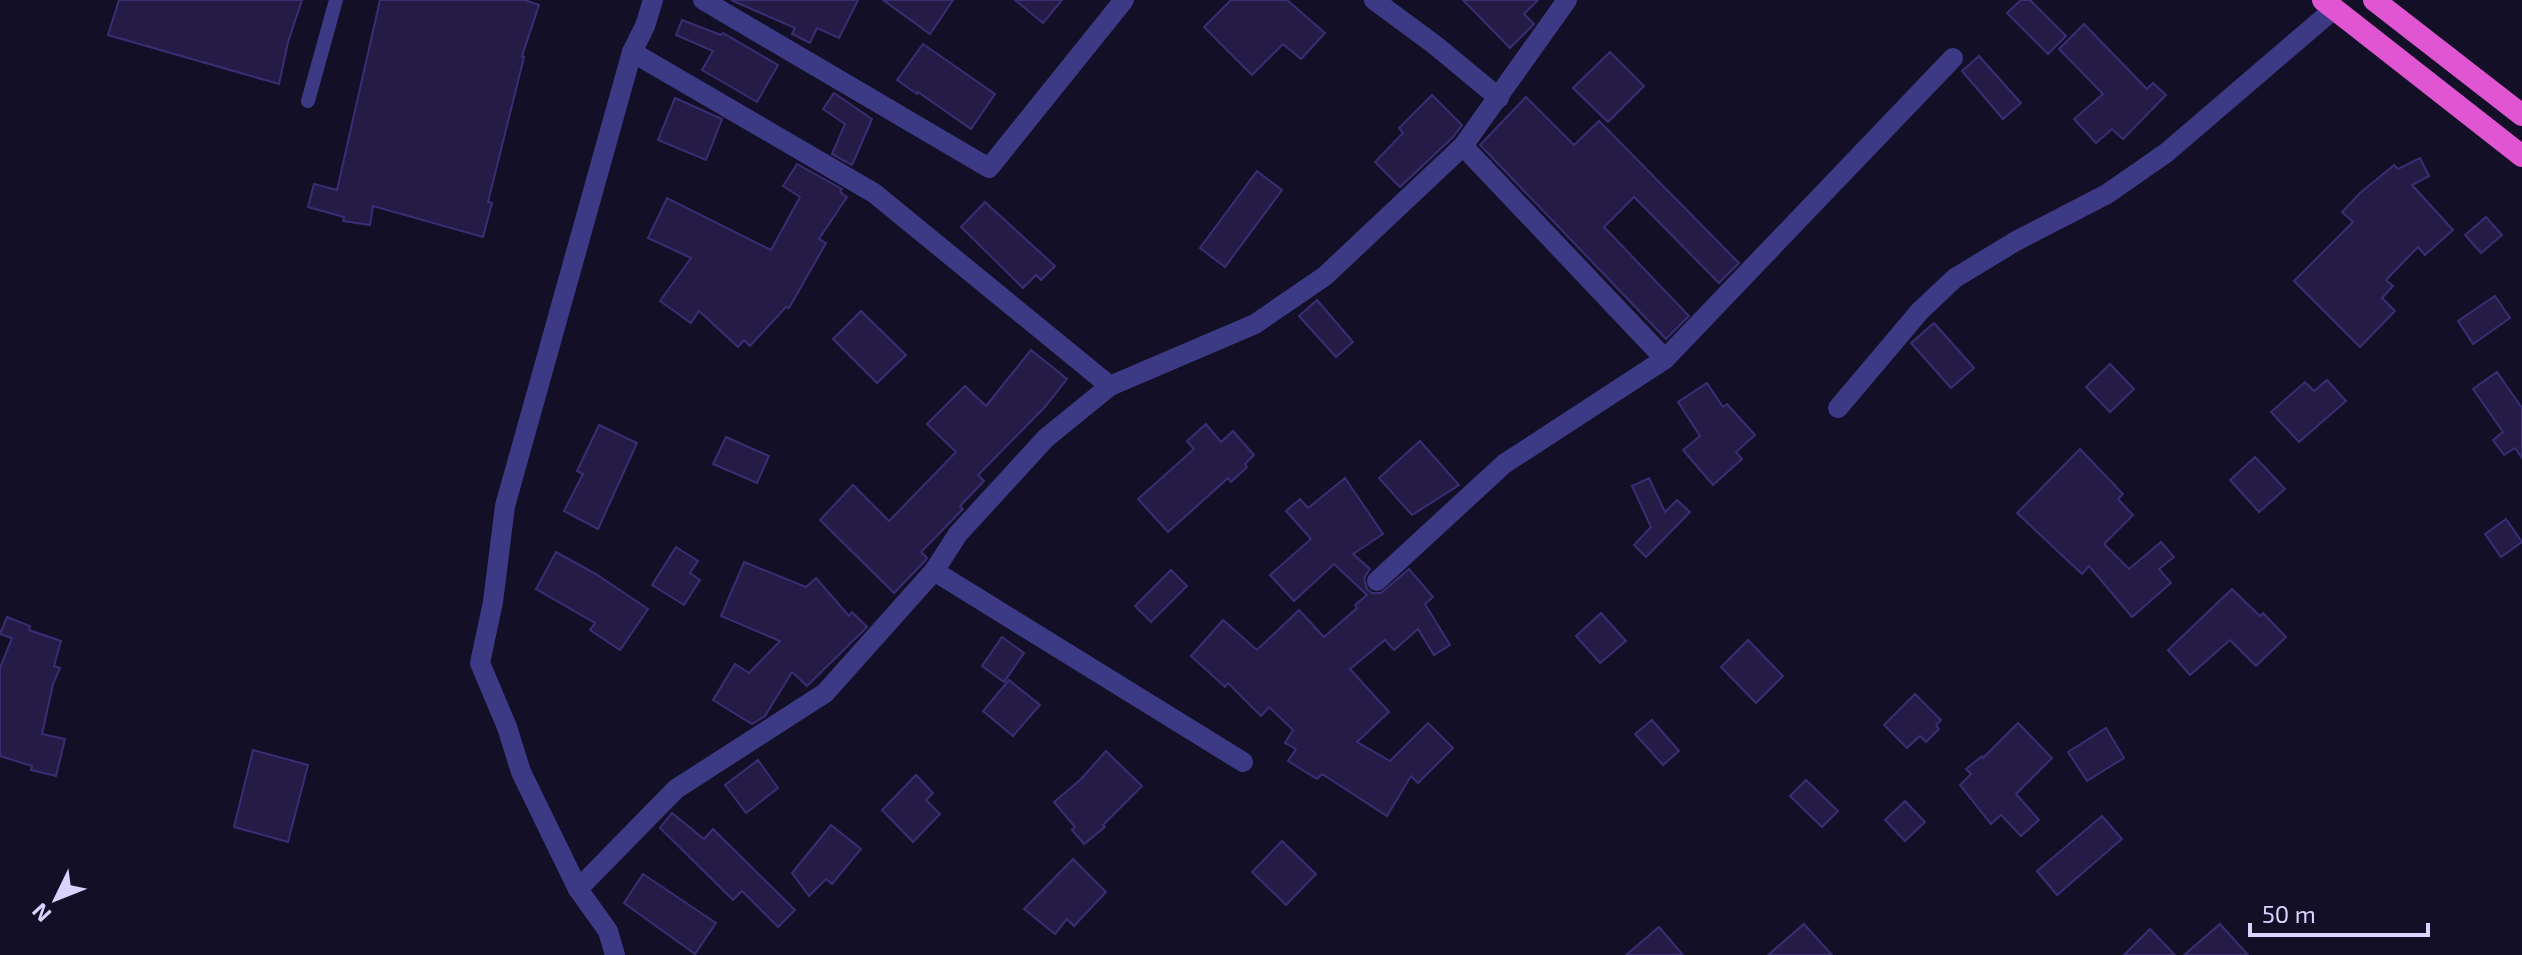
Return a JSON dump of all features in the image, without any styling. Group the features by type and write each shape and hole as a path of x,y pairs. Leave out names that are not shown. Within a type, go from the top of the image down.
{"highway":[{"path":"2374,0 2522,115"},
{"path":"2329,4 2522,156"}],"street":[{"path":"615,955 608,931 578,889 521,772 507,727 480,663 493,602 505,506 632,52 653,0"},
{"path":"703,0 989,168 1124,0"},
{"path":"1374,0 1499,98"},
{"path":"578,889 676,789 825,693 934,571 958,534 1046,438 1110,386 1255,324 1325,276 1463,146 1567,0"},
{"path":"1838,408 1920,311 1955,278 2016,241 2107,194 2166,153 2329,4"},
{"path":"632,52 874,193 1110,386"},
{"path":"1377,581 1504,464 1665,359 1953,58"},
{"path":"1463,146 1665,359"},
{"path":"934,571 1243,762"}],"lane":[{"path":"308,101 336,0"}],"building":[{"path":"119,0 302,0 288,42 279,84 108,35"},
{"path":"380,0 525,0 539,5 522,56 488,202 492,203 483,237 373,206 370,225 343,221 344,217 308,207 314,184 337,190"},
{"path":"731,0 858,0 839,38 817,28 810,43 792,34 795,28"},
{"path":"883,0 953,0 930,34"},
{"path":"1015,0 1062,0 1043,23"},
{"path":"1231,0 1287,0 1325,33 1301,59 1283,44 1252,75 1204,27"},
{"path":"1463,0 1538,0 1524,14 1534,24 1510,48"},
{"path":"2021,0 2030,0 2066,36 2048,54 2007,13"},
{"path":"682,20 721,35 723,33 778,65 757,102 702,70 713,51 676,35"},
{"path":"2084,24 2147,89 2153,83 2166,95 2123,139 2112,129 2096,143 2074,119 2103,94 2059,49"},
{"path":"923,44 995,94 971,129 897,80"},
{"path":"1610,52 1644,86 1608,122 1573,88"},
{"path":"1979,56 2021,103 2003,119 1962,71"},
{"path":"834,93 872,119 852,165 832,154 845,124 823,109"},
{"path":"1432,95 1462,125 1400,187 1375,162 1403,133 1399,128"},
{"path":"1526,97 1574,145 1599,121 1739,263 1719,283 1634,197 1604,227 1689,316 1666,339 1480,145"},
{"path":"675,98 722,119 706,160 658,140"},
{"path":"2420,158 2429,176 2412,185 2453,230 2425,255 2418,247 2386,280 2393,286 2382,298 2395,311 2360,347 2294,281 2353,222 2342,212 2360,193 2394,165 2398,169"},
{"path":"797,164 842,189 840,192 847,197 819,239 826,243 789,308 786,307 750,346 744,340 738,347 699,311 691,323 660,301 691,258 648,238 667,198 771,250 800,197 783,186"},
{"path":"1257,171 1282,190 1225,267 1200,248"},
{"path":"985,202 1055,266 1041,280 1036,275 1023,288 961,227"},
{"path":"2486,217 2502,235 2481,253 2465,235"},
{"path":"2495,296 2510,318 2473,344 2458,321"},
{"path":"1317,300 1353,342 1336,357 1299,316"},
{"path":"861,311 906,355 877,383 833,339"},
{"path":"1934,323 1974,368 1951,388 1911,343"},
{"path":"1031,350 1067,379 1044,408 978,475 984,481 960,506 963,509 921,552 927,558 894,593 820,520 853,485 889,521 956,452 927,424 965,386 986,406"},
{"path":"2110,364 2134,389 2110,412 2086,387"},
{"path":"2497,372 2522,408 2522,458 2515,448 2504,455 2493,440 2503,432 2473,389"},
{"path":"2327,380 2346,401 2299,442 2271,412 2305,382 2314,391"},
{"path":"1707,383 1723,407 1727,404 1755,435 1736,452 1742,459 1713,485 1683,450 1700,436 1678,402"},
{"path":"1206,424 1221,442 1233,431 1254,455 1245,464 1247,467 1231,482 1228,478 1168,532 1138,499 1194,449 1187,441"},
{"path":"599,425 637,443 598,529 564,511 583,474 577,471"},
{"path":"726,437 769,456 757,483 713,464"},
{"path":"1420,441 1459,485 1412,515 1379,478"},
{"path":"2080,449 2123,494 2118,499 2133,515 2104,544 2129,569 2161,542 2174,557 2159,569 2171,583 2132,617 2089,566 2082,574 2017,513"},
{"path":"2255,457 2285,489 2259,512 2230,480"},
{"path":"1345,478 1383,534 1353,554 1370,569 1364,578 1367,589 1372,593 1381,593 1409,569 1433,597 1425,604 1450,645 1434,655 1418,629 1394,650 1385,640 1350,669 1389,712 1357,742 1390,761 1428,723 1453,748 1418,783 1411,776 1387,816 1322,774 1317,779 1288,761 1296,749 1285,743 1293,730 1269,707 1261,716 1228,683 1225,687 1191,656 1223,620 1257,650 1299,610 1324,637 1357,608 1355,605 1367,595 1334,564 1294,601 1270,575 1311,539 1286,511 1300,499 1308,508"},
{"path":"1649,478 1665,512 1677,500 1690,512 1646,557 1634,545 1651,527 1632,486"},
{"path":"2506,519 2522,542 2501,557 2485,534"},
{"path":"676,547 698,561 690,573 700,580 684,605 652,585"},
{"path":"556,552 648,609 620,650 590,630 595,623 536,589"},
{"path":"744,562 806,587 816,578 849,616 852,612 867,627 807,686 792,672 765,716 752,724 713,700 735,664 749,673 780,641 721,616"},
{"path":"1171,570 1187,586 1151,622 1135,606"},
{"path":"2232,589 2260,616 2263,613 2286,637 2256,666 2230,640 2190,675 2168,650"},
{"path":"1601,613 1626,641 1600,663 1576,636"},
{"path":"7,617 30,626 29,630 61,641 54,666 60,668 53,684 42,734 65,739 56,776 31,770 32,766 0,756 0,668 12,638 0,634"},
{"path":"1002,637 1024,653 1004,682 982,666"},
{"path":"1748,640 1783,676 1756,703 1721,667"},
{"path":"1009,680 1040,705 1013,736 983,711"},
{"path":"1915,694 1941,720 1936,725 1939,729 1926,742 1920,736 1907,748 1884,725"},
{"path":"1652,720 1679,751 1663,765 1635,734"},
{"path":"2018,723 2052,758 2016,794 2039,820 2021,836 2001,815 1991,824 1960,785 1971,774 1966,769 1983,758"},
{"path":"2106,728 2124,758 2087,781 2068,752"},
{"path":"253,750 308,765 288,842 234,827"},
{"path":"1106,751 1142,786 1103,825 1105,827 1084,844 1072,830 1075,827 1054,802 1081,779"},
{"path":"758,760 778,788 746,813 725,785"},
{"path":"916,775 933,793 926,800 940,814 913,842 882,810"},
{"path":"1806,780 1838,811 1822,827 1790,796"},
{"path":"1905,801 1925,822 1905,841 1885,820"},
{"path":"672,813 704,839 713,829 795,910 778,927 742,891 733,900 660,828"},
{"path":"2102,816 2122,839 2057,895 2037,871"},
{"path":"831,825 861,849 832,884 826,879 809,896 792,873"},
{"path":"1282,841 1316,874 1286,905 1252,872"},
{"path":"1073,859 1106,892 1074,926 1067,919 1055,934 1024,909"},
{"path":"643,874 716,923 695,954 624,903"},
{"path":"1804,924 1832,955 1768,955"},
{"path":"2220,924 2248,955 2184,955"},
{"path":"1659,927 1683,955 1626,955"},
{"path":"2150,929 2175,955 2124,955"}]}
